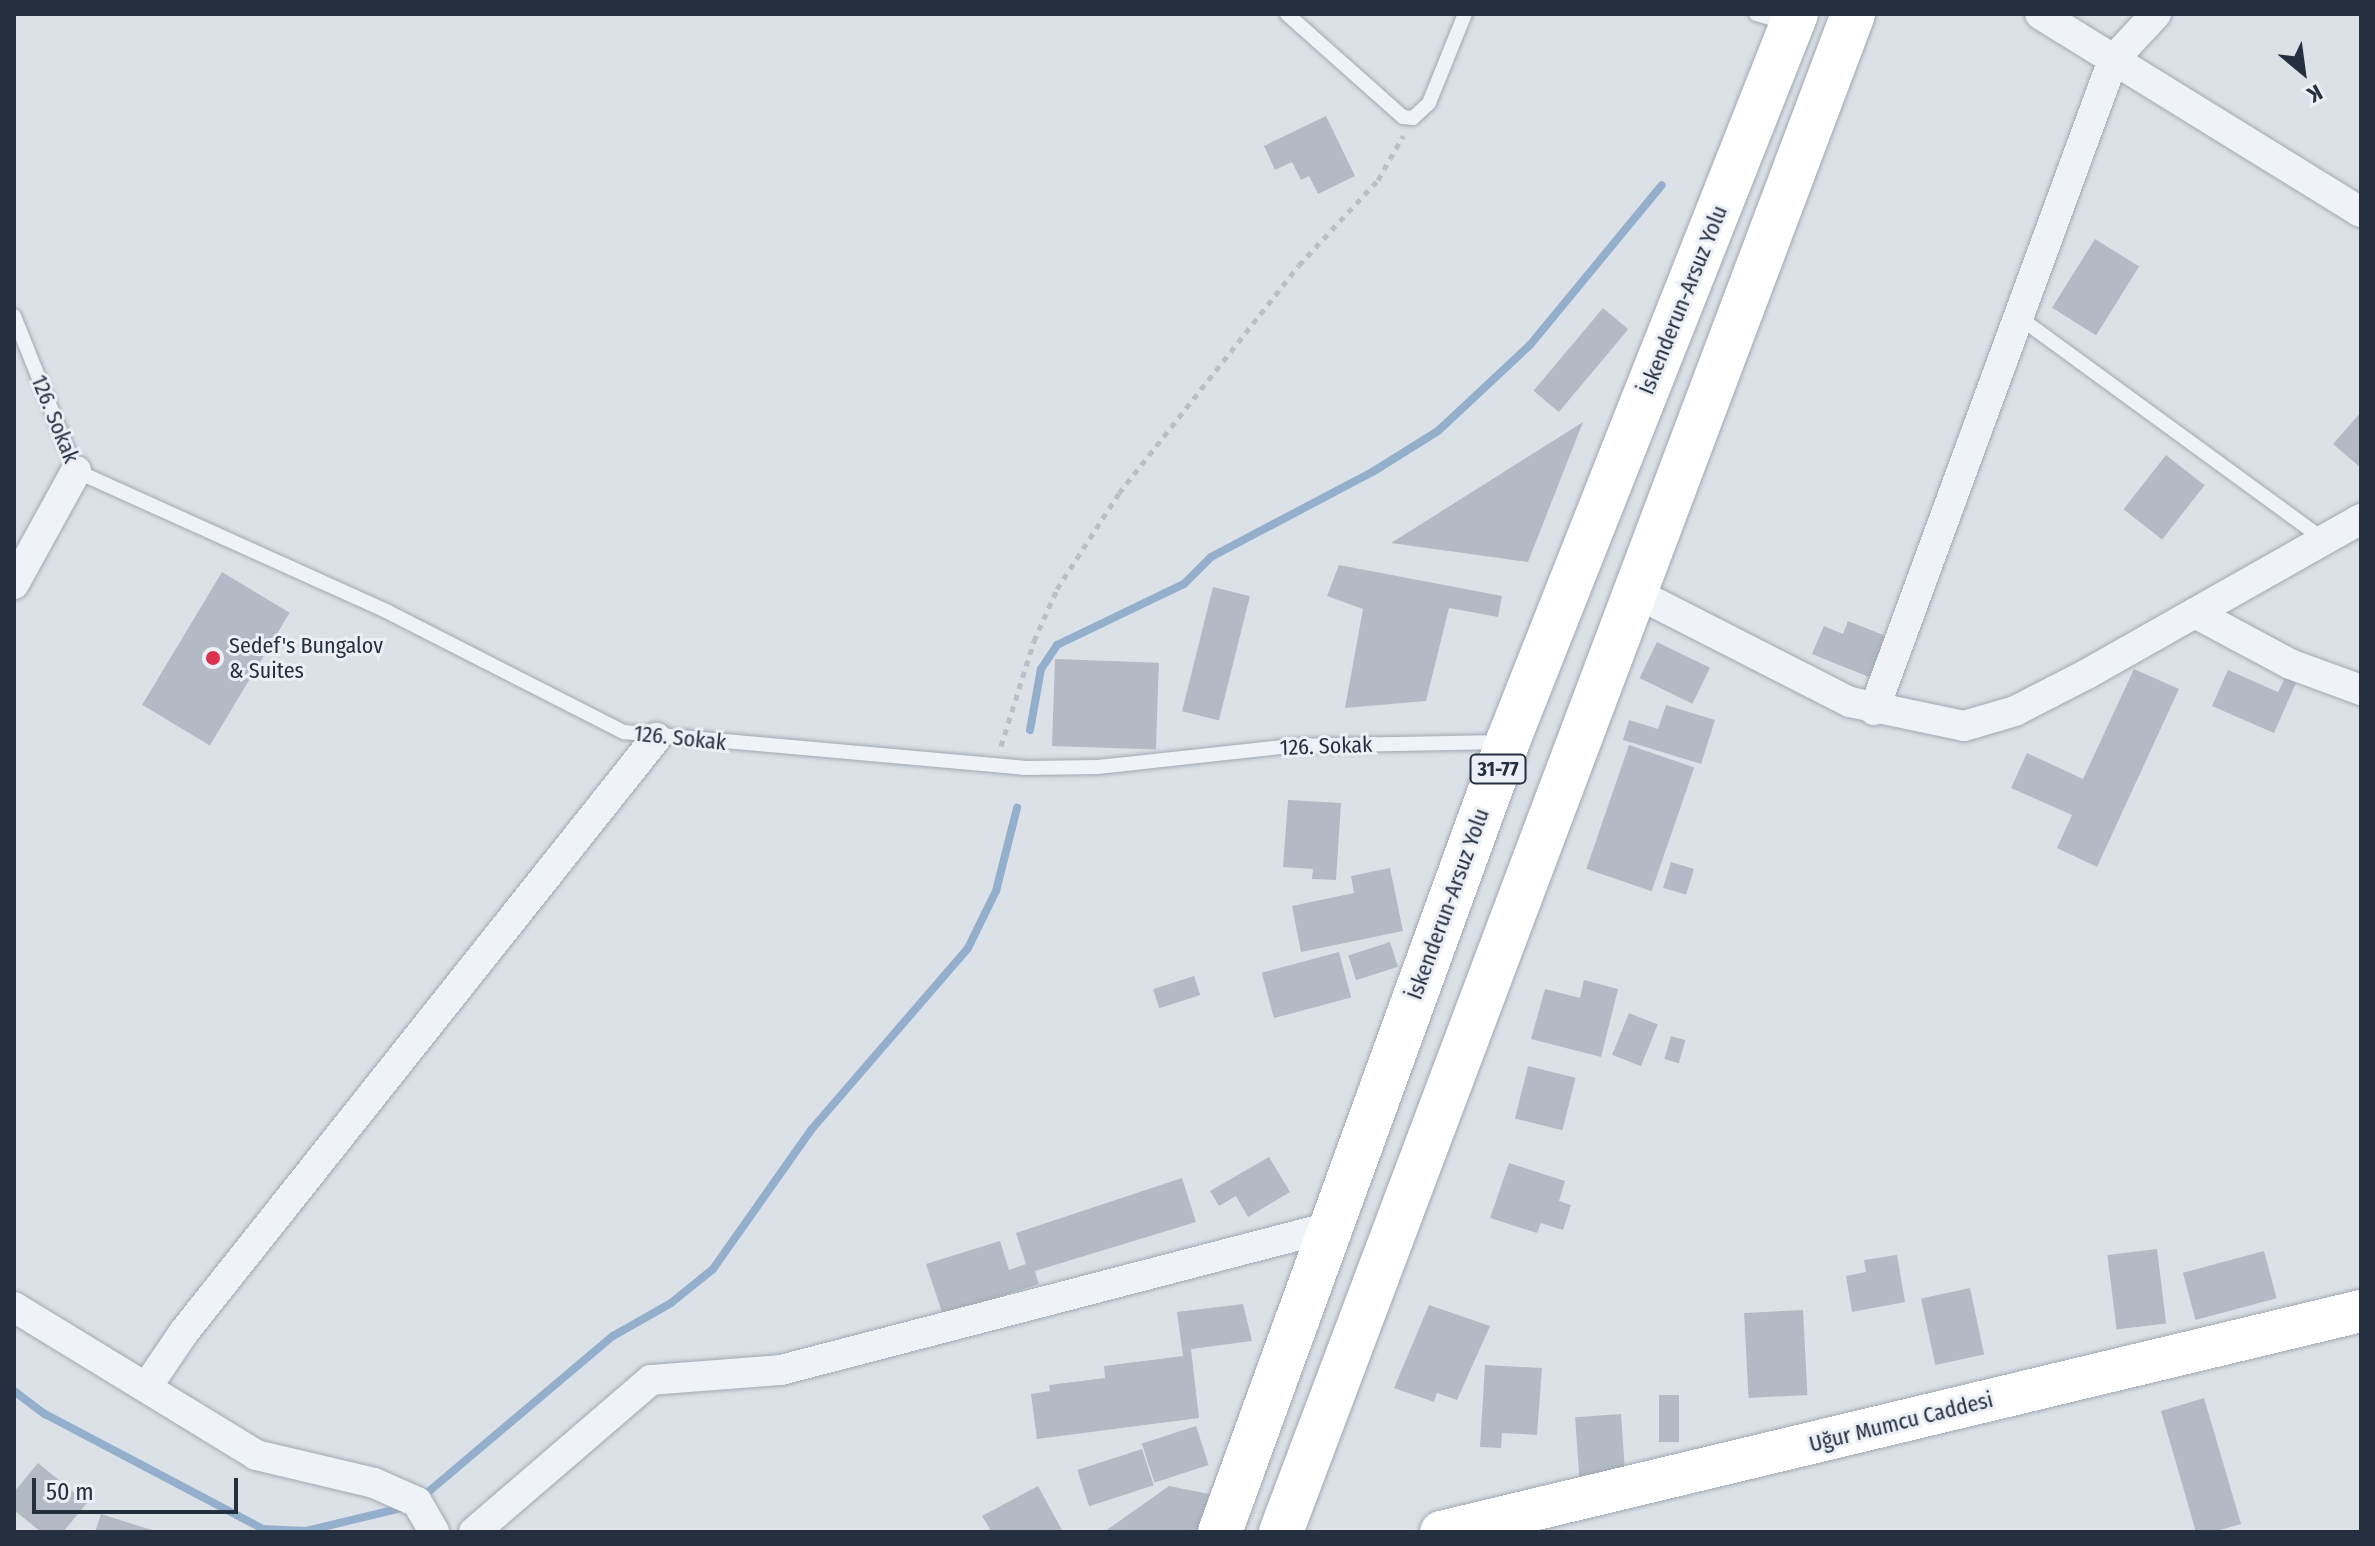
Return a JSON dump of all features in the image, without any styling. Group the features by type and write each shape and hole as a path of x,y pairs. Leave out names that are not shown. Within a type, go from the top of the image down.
{"main road":[{"path":"1281,1532 1632,591 1853,14"},
{"name":"İskenderun-Arsuz Yolu","path":"1220,1532 1508,741 1781,17"}],"street":[{"path":"2040,14 2361,212"},
{"path":"1874,710 2113,60 2156,14"},
{"path":"14,584 76,471"},
{"path":"1632,591 1874,710 1964,726 2015,711 2361,519"},
{"path":"2195,613 2290,664 2361,690"},
{"path":"148,1385 184,1332 656,738"},
{"path":"474,1532 651,1380 781,1370 1330,1227"},
{"path":"14,1307 148,1385 256,1455 374,1483 417,1502 434,1532"},
{"name":"Uğur Mumcu Caddesi","path":"1441,1532 2361,1311"}],"lane":[{"path":"1287,14 1403,117 1413,118 1429,103 1465,14"},
{"name":"126. Sokak","path":"14,316 76,471 388,612 624,732 656,738 995,766 1098,767 1290,746 1508,741"},
{"path":"2020,318 2323,539"}],"path":[{"path":"995,766 1034,641 1065,577 1188,402 1255,326 1299,265 1378,180 1413,118"}],"building":[{"path":"1326,116 1355,176 1318,194 1309,176 1301,180 1292,162 1275,170 1264,146"},
{"path":"2095,239 2139,267 2096,335 2052,308"},
{"path":"1603,308 1628,329 1559,412 1534,391"},
{"path":"2361,412 2361,468 2333,444"},
{"path":"1583,422 1528,562 1391,543"},
{"path":"2166,455 2205,485 2162,540 2124,509"},
{"path":"1339,565 1502,596 1498,617 1449,608 1426,701 1345,708 1363,609 1327,596"},
{"name":"Sedef's Bungalov & Suites","path":"222,572 290,613 210,746 142,705"},
{"path":"1213,587 1250,596 1219,720 1182,711"},
{"path":"1848,621 1886,636 1869,677 1812,654 1824,626 1843,634"},
{"path":"1657,642 1710,668 1692,704 1639,678"},
{"path":"1055,659 1159,663 1156,750 1052,746"},
{"path":"2134,669 2179,689 2097,867 2057,848 2072,815 2011,788 2027,753 2083,779"},
{"path":"2228,670 2278,692 2285,678 2296,683 2274,733 2212,706"},
{"path":"1666,705 1715,720 1701,764 1623,740 1629,720 1658,729"},
{"path":"1629,745 1694,767 1652,891 1586,869"},
{"path":"1288,800 1341,803 1336,880 1312,879 1313,869 1283,867"},
{"path":"1671,862 1694,869 1686,895 1663,888"},
{"path":"1390,868 1403,931 1301,952 1292,906 1354,893 1351,876"},
{"path":"1390,942 1398,967 1356,980 1348,956"},
{"path":"1339,952 1351,997 1274,1018 1262,973"},
{"path":"1194,976 1200,995 1159,1008 1153,989"},
{"path":"1584,980 1618,989 1601,1057 1531,1039 1545,989 1580,998"},
{"path":"1629,1013 1658,1025 1641,1066 1612,1055"},
{"path":"1671,1036 1685,1040 1679,1063 1664,1059"},
{"path":"1528,1066 1576,1078 1562,1130 1515,1118"},
{"path":"1269,1157 1290,1192 1248,1217 1236,1196 1219,1206 1210,1191"},
{"path":"1509,1163 1565,1181 1559,1201 1571,1205 1563,1230 1541,1223 1537,1233 1490,1218"},
{"path":"1182,1178 1196,1222 1035,1271 1039,1284 943,1315 926,1264 1000,1241 1009,1270 1026,1264 1016,1233"},
{"path":"2157,1249 2166,1323 2117,1330 2107,1255"},
{"path":"2264,1251 2277,1298 2196,1320 2183,1273"},
{"path":"1897,1255 1905,1302 1852,1312 1846,1276 1866,1272 1864,1260"},
{"path":"1970,1288 1984,1355 1935,1365 1921,1298"},
{"path":"1243,1304 1252,1341 1191,1349 1199,1418 1037,1439 1031,1394 1050,1391 1049,1385 1105,1378 1104,1366 1183,1356 1177,1312"},
{"path":"1429,1305 1490,1326 1457,1400 1437,1393 1434,1402 1394,1388"},
{"path":"1803,1310 1807,1395 1749,1398 1744,1313"},
{"path":"1485,1365 1542,1368 1537,1435 1502,1433 1501,1448 1480,1447"},
{"path":"1659,1395 1679,1395 1679,1442 1659,1442"},
{"path":"2204,1398 2241,1524 2213,1532 2196,1532 2161,1411"},
{"path":"1621,1414 1625,1476 1579,1479 1575,1417"},
{"path":"1196,1426 1209,1465 1154,1483 1142,1444"},
{"path":"1142,1449 1154,1485 1089,1506 1077,1470"},
{"path":"38,1463 87,1503 63,1532 41,1532 14,1510 14,1492"},
{"path":"1038,1486 1063,1532 984,1532 990,1529 982,1516"},
{"path":"1169,1486 1214,1495 1200,1532 1104,1532"},
{"path":"101,1514 155,1531 155,1532 95,1532"}],"waterway":[{"path":"1030,730 1041,669 1057,645 1184,584 1211,557 1374,471 1438,431 1530,345 1662,185"},
{"path":"421,1498 613,1336 671,1303 713,1269 811,1130 968,948 996,891 1017,808"},
{"path":"14,1391 45,1414 263,1529 306,1531 406,1507"}],"place":[{"name":"Sedef's Bungalov & Suites","path":"213,658"}]}
